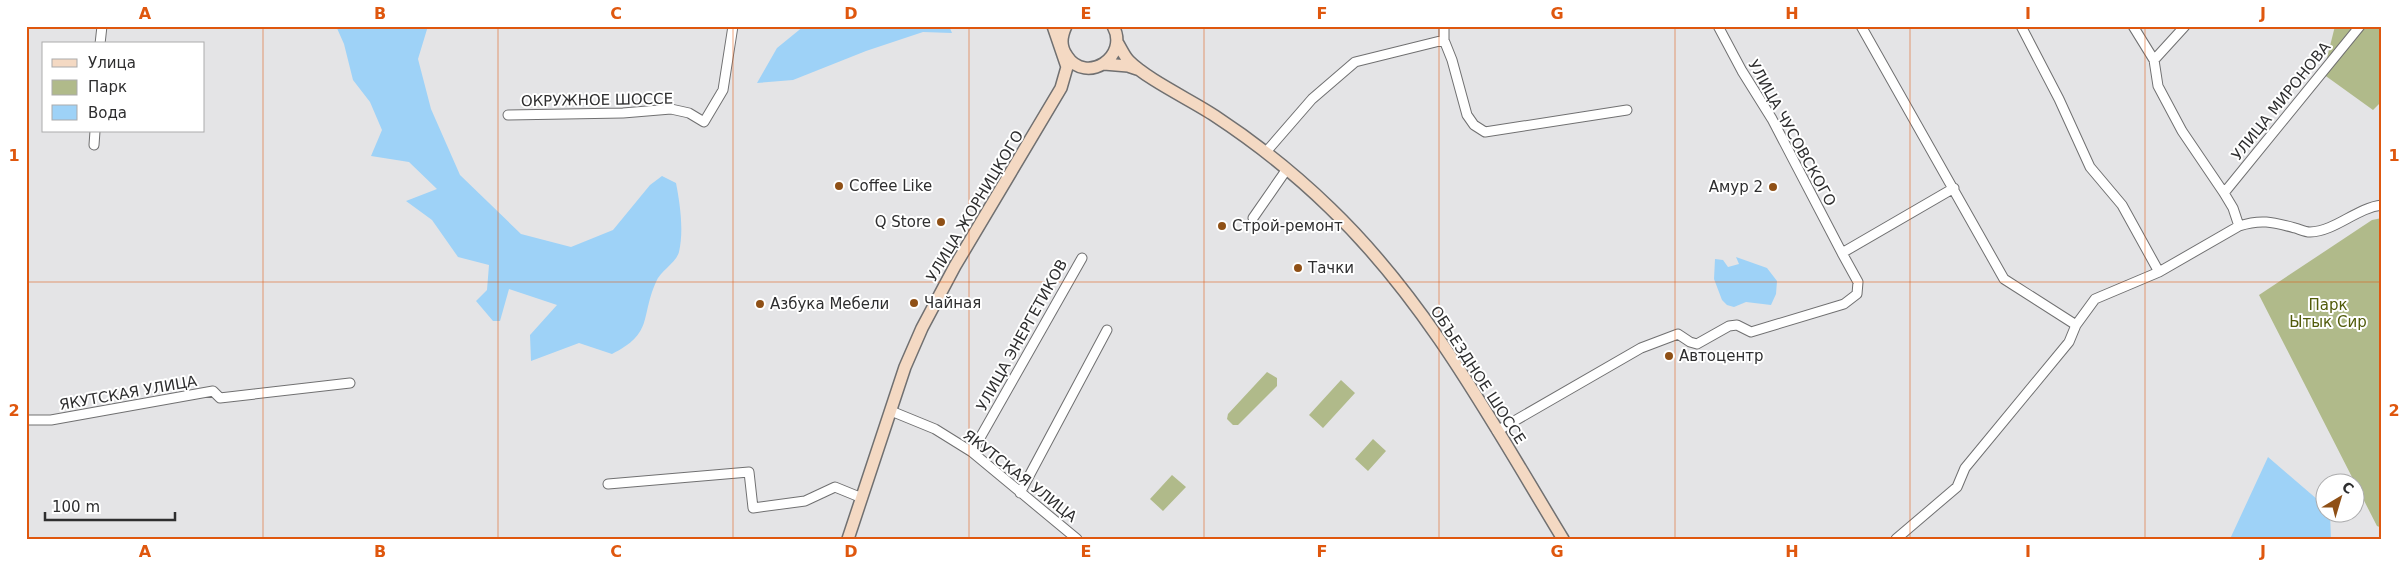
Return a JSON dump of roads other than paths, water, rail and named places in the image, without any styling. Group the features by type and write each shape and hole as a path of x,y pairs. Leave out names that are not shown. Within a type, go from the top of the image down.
{"main road":[{"path":"1054,26 1062,49"},
{"path":"1062,49 1062,36 1066,26"},
{"path":"1100,66 1116,50 1117,42 1114,27"},
{"name":"ОБЪЕЗДНОЕ ШОССЕ","path":"1117,42 1129,62 1216,116 1287,169 1331,208 1374,254 1422,314 1456,363 1563,539"},
{"name":"ОБЪЕЗДНОЕ ШОССЕ","path":"1062,49 1071,62 1078,67 1128,66 1143,72"},
{"name":"УЛИЦА ЖОРНИЦКОГО","path":"848,539 916,343 946,282 1061,88 1068,67 1062,49"},
{"name":"УЛИЦА ЖОРНИЦКОГО","path":"1061,88 1077,72 1100,66"}],"street":[{"path":"100,42 102,26"},
{"name":"ОКРУЖНОЕ ШОССЕ","path":"508,115 623,113 671,109 689,113 704,122 722,90 733,26"},
{"path":"1444,26 1444,40 1452,60 1467,115 1474,125 1485,132 1627,110"},
{"name":"УЛИЦА ЧУСОВСКОГО","path":"1497,431 1641,348 1678,334 1697,344 1729,326 1737,325 1751,332 1844,304 1857,294 1858,282 1772,119 1742,71 1718,26"},
{"path":"1861,26 2004,279 2076,325"},
{"path":"2020,26 2059,99 2090,167 2122,205 2159,272"},
{"path":"2132,26 2154,60 2158,86 2182,131 2233,208 2238,226"},
{"path":"2154,60 2185,26"},
{"name":"УЛИЦА МИРОНОВА","path":"2224,193 2360,26"},
{"path":"1266,152 1312,99 1355,62 1444,40"},
{"path":"94,145 95,132"},
{"path":"1253,218 1287,169"},
{"path":"1842,253 1954,188"},
{"path":"1896,539 1957,487 1965,468 2069,342 2076,325 2095,299 2159,272 2238,226 2265,220 2310,232 2338,224 2361,210 2378,205 2382,197"},
{"name":"УЛИЦА ЭНЕРГЕТИКОВ","path":"972,452 1082,258"},
{"path":"1020,493 1107,330"},
{"name":"ЯКУТСКАЯ УЛИЦА","path":"26,420 51,420 213,392 220,398 350,384"},
{"name":"ЯКУТСКАЯ УЛИЦА","path":"891,411 935,429 972,452 1077,539"},
{"path":"608,484 749,472 753,508 805,501 835,487 862,498"}],"water":[{"path":"336,26 428,26 418,59 431,109 460,175 521,234 571,247 613,230 650,185 662,176 676,183 681,226 679,252 675,260 658,278 651,295 644,324 634,339 612,354 579,343 531,361 530,335 557,305 509,289 500,321 493,321 476,301 487,290 489,265 458,257 432,220 406,201 437,189 409,162 371,156 382,130 370,102 353,80 344,44"},
{"path":"804,26 949,26 952,33 923,32 866,51 793,80 757,83 777,48"},
{"path":"1736,257 1767,268 1777,281 1776,294 1771,305 1746,302 1734,307 1727,305 1722,300 1714,279 1715,259 1723,260 1728,267 1739,264"},
{"path":"2268,457 2316,498 2316,522 2330,522 2331,539 2230,539"}],"place":[{"name":"Coffee Like","path":"839,186"},
{"name":"Амур 2","path":"1773,187"},
{"name":"Q Store","path":"941,222"},
{"name":"Строй-ремонт","path":"1222,226"},
{"name":"Тачки","path":"1298,268"},
{"name":"Чайная","path":"914,303"},
{"name":"Азбука Мебели","path":"760,304"},
{"name":"Автоцентр","path":"1669,356"}],"park label":[{"name":"Парк Ытык Сир","path":"2328,314"}]}
